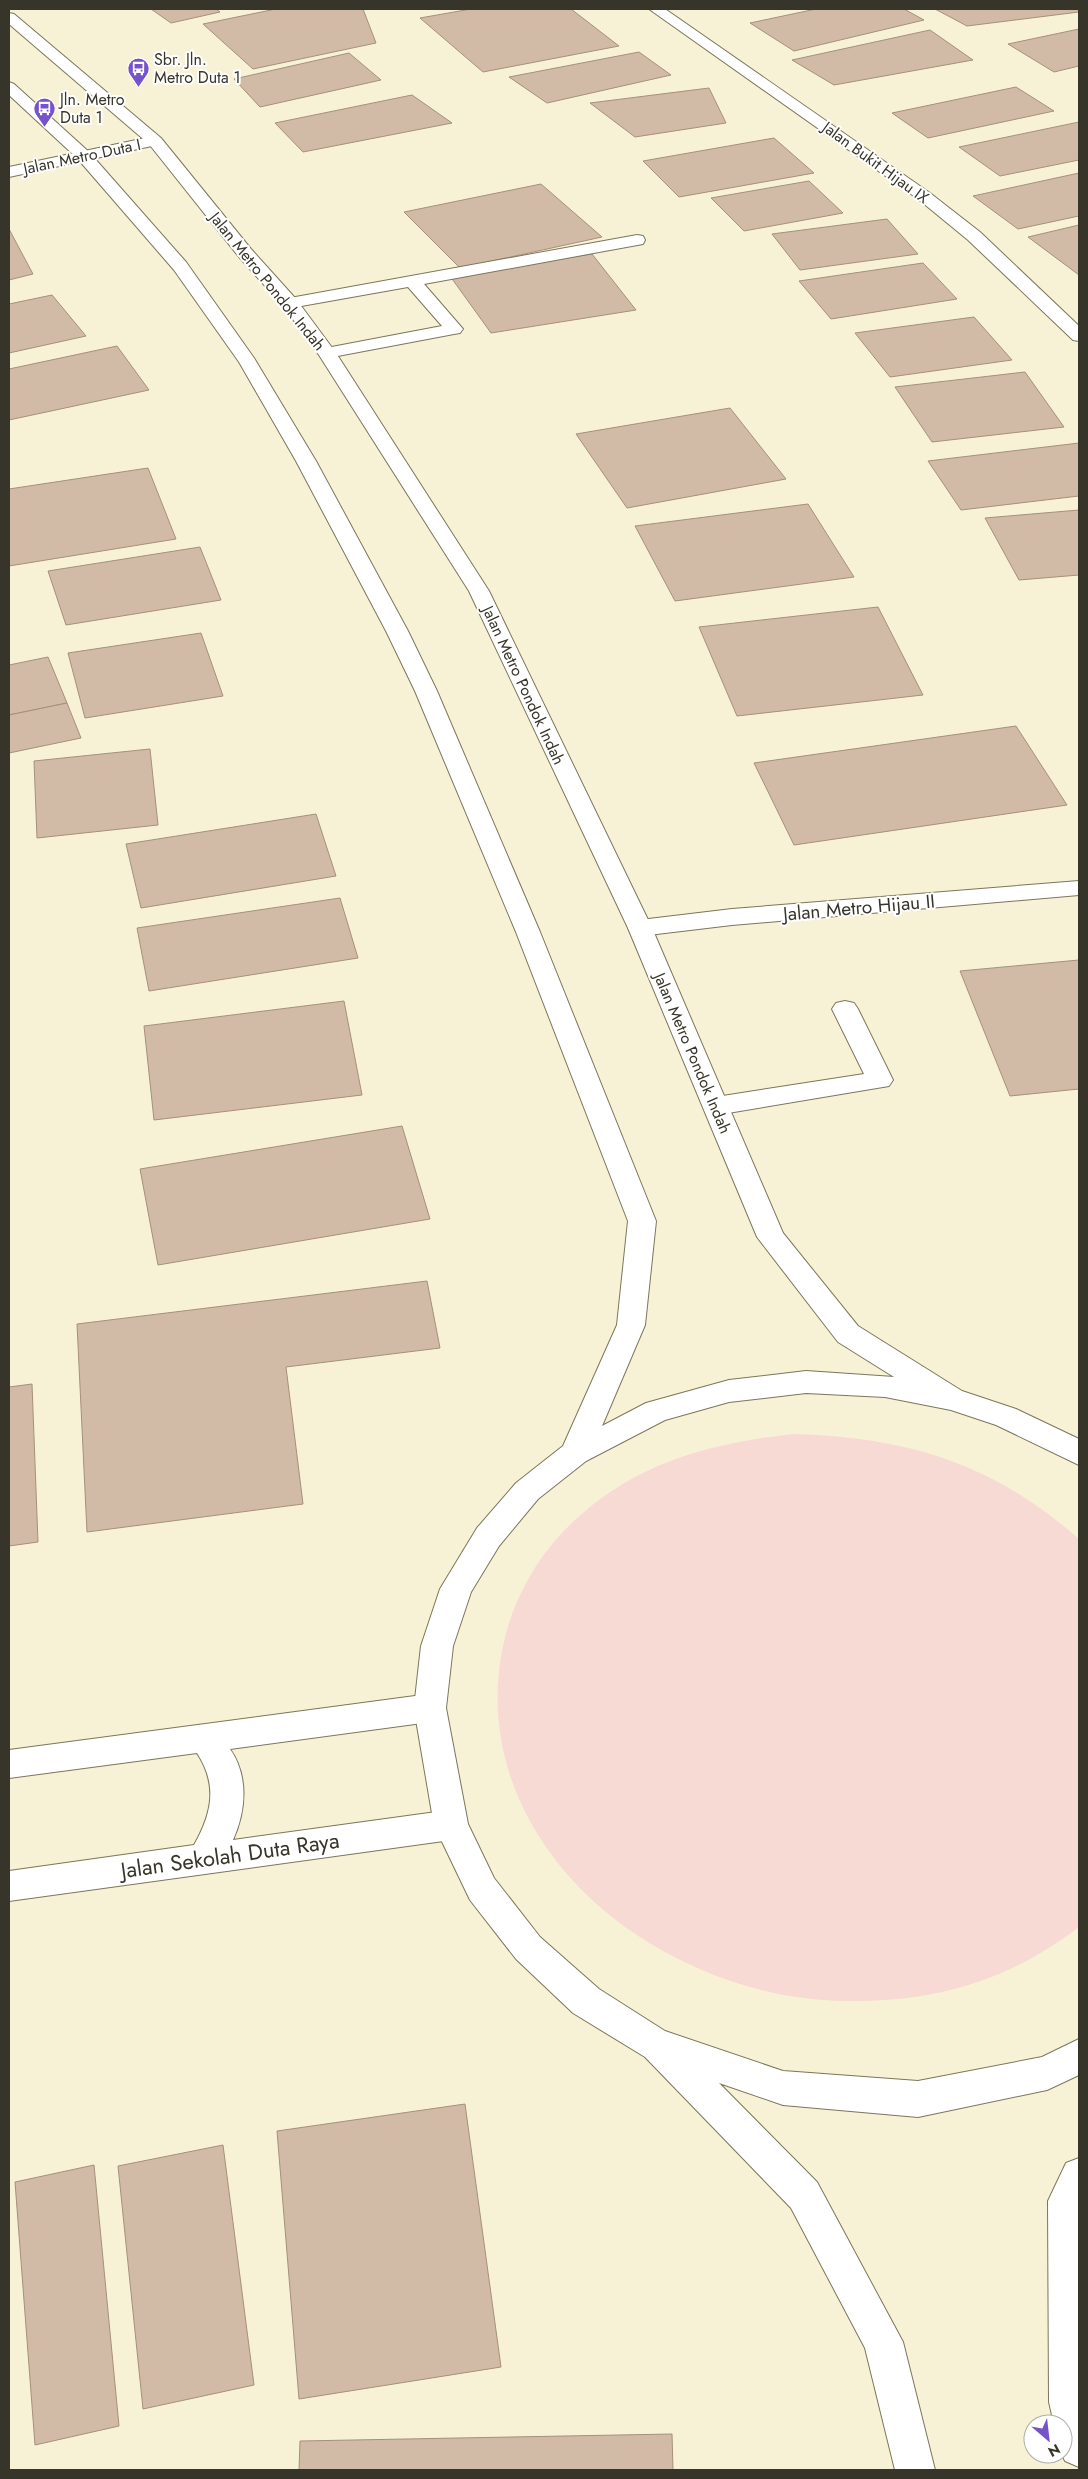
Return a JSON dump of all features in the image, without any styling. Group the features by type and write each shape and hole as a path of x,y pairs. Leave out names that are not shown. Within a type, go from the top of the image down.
{"main road":[{"name":"Jalan Bukit Hijau IX","path":"663,10 924,196 974,236 1079,336"},
{"name":"Jalan Metro Pondok Indah","path":"9,17 131,129 154,140 246,253 290,303 327,353 480,591 640,928 771,1237 848,1334 952,1399"},
{"path":"9,87 80,145 180,266 248,362 306,461 397,631 426,691 528,932 642,1221 631,1325 575,1453"},
{"name":"Jalan Metro Duta I","path":"52,145 154,140"},
{"name":"Jalan Metro Duta I","path":"9,172 80,145"},
{"path":"290,303 637,240"},
{"path":"327,353 454,329 412,281"},
{"name":"Jalan Metro Hijau II","path":"640,928 732,917 1079,888"},
{"path":"716,1106 880,1080 845,1009"},
{"path":"1079,1453 1059,1441 1006,1417 952,1399 886,1386 806,1382 729,1391 656,1411 575,1453 527,1491 488,1537 456,1589 437,1646 430,1708 451,1826 482,1888 528,1948 586,2001 655,2044 782,2088 918,2099 1047,2073 1079,2056"},
{"path":"9,1764 430,1708"},
{"path":"204,1859 221,1829 228,1796 223,1765 206,1739"},
{"name":"Jalan Sekolah Duta Raya","path":"9,1886 451,1826"},
{"path":"655,2044 804,2195 883,2342 915,2470"},
{"path":"1079,2176 1067,2201 1069,2402 1079,2447"}],"shaded area":[{"path":"793,1434 834,1436 873,1441 946,1459 981,1473 1014,1491 1047,1513 1079,1539 1079,1927 1026,1961 999,1974 971,1984 942,1992 912,1997 881,2000 825,2000 777,1994 708,1973 665,1952 625,1927 590,1898 559,1864 533,1827 514,1787 502,1744 498,1698 502,1651 513,1612 521,1593 530,1575 554,1542 583,1513 606,1495 656,1467 708,1449"}],"building":[{"path":"151,9 216,9 220,12 171,23"},
{"path":"276,9 363,9 376,43 253,69 203,24"},
{"path":"471,9 571,9 619,46 483,72 420,18"},
{"path":"816,9 904,9 924,20 794,51 750,23"},
{"path":"935,9 1079,9 1079,12 967,26"},
{"path":"1079,29 1079,66 1054,72 1008,44"},
{"path":"930,30 973,60 834,85 792,60"},
{"path":"639,52 671,75 547,103 509,77"},
{"path":"349,53 381,80 260,107 234,79"},
{"path":"1016,87 1054,111 928,138 892,113"},
{"path":"709,88 726,123 635,137 590,103"},
{"path":"412,95 452,123 303,152 275,123"},
{"path":"1079,122 1079,160 1000,176 959,147"},
{"path":"774,138 814,173 679,197 643,161"},
{"path":"1079,173 1079,216 1018,229 973,196"},
{"path":"809,181 843,213 744,231 711,198"},
{"path":"541,184 602,237 460,268 404,212"},
{"path":"887,219 918,254 800,270 772,234"},
{"path":"1079,225 1079,275 1028,237"},
{"path":"9,229 33,274 9,280"},
{"path":"592,254 636,310 491,333 450,276"},
{"path":"923,263 957,299 831,319 799,281"},
{"path":"52,295 86,336 9,353 9,304"},
{"path":"974,317 1012,360 890,377 855,333"},
{"path":"117,346 149,390 9,420 9,369"},
{"path":"1025,372 1064,427 932,442 895,387"},
{"path":"730,408 786,479 627,508 576,434"},
{"path":"1079,443 1079,496 961,510 928,461"},
{"path":"148,468 176,539 9,566 9,489"},
{"path":"808,504 854,577 675,601 635,526"},
{"path":"1079,510 1079,575 1019,580 985,518"},
{"path":"200,547 221,600 66,625 48,571"},
{"path":"878,607 923,695 737,716 699,627"},
{"path":"201,633 223,696 85,718 68,653"},
{"path":"48,657 67,703 9,715 9,665"},
{"path":"67,703 81,738 9,753 9,715"},
{"path":"1016,726 1067,805 794,845 754,763"},
{"path":"150,749 158,825 37,838 34,761"},
{"path":"316,814 336,876 141,908 126,844"},
{"path":"340,898 358,958 149,991 137,928"},
{"path":"1079,960 1079,1089 1010,1096 960,971"},
{"path":"344,1001 362,1095 154,1120 144,1026"},
{"path":"402,1126 430,1219 158,1265 140,1169"},
{"path":"427,1281 440,1348 286,1367 303,1504 87,1532 77,1324"},
{"path":"32,1384 38,1542 9,1546 9,1387"},
{"path":"465,2104 501,2367 299,2399 277,2131"},
{"path":"223,2145 254,2385 143,2409 118,2166"},
{"path":"94,2165 119,2426 35,2445 15,2182"},
{"path":"672,2434 673,2470 299,2470 300,2441"}],"place":[{"name":"Sbr. Jln. Metro Duta 1","path":"138,87"},
{"name":"Jln. Metro Duta 1","path":"44,127"}]}
